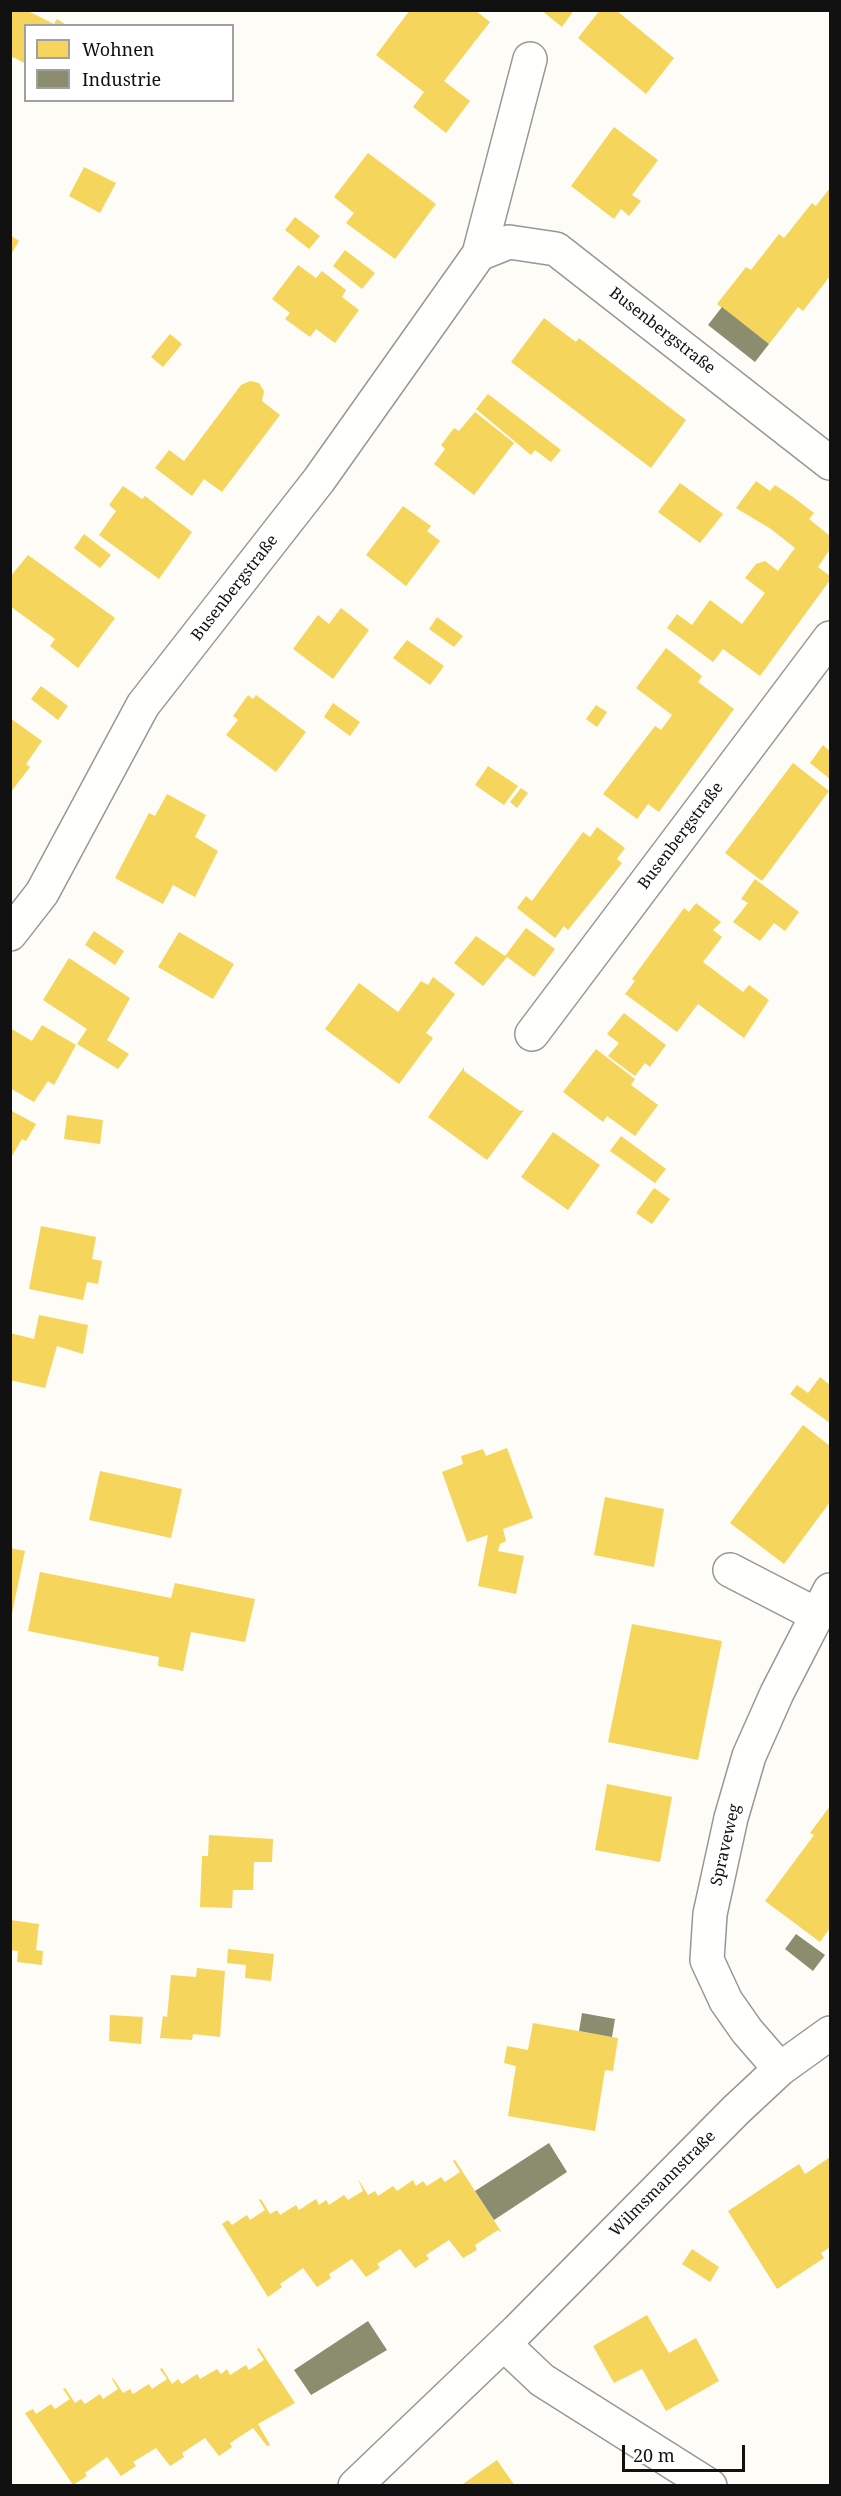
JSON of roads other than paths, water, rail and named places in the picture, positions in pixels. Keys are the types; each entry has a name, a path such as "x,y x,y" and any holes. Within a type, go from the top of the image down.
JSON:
{"street":[{"name":"Busenbergstraße","path":"10,934 42,893 143,705 319,480 479,254 530,59"},
{"name":"Busenbergstraße","path":"479,254 509,242 556,249 831,463"},
{"name":"Busenbergstraße","path":"532,1034 831,638"},
{"name":"Spraveweg","path":"730,1570 824,1603 749,1756 731,1818 710,1914 707,1960 726,2001 747,2031 780,2069"},
{"name":"Wilmsmannstraße","path":"355,2486 504,2344 780,2069 819,2038 831,2032"},
{"path":"504,2344 542,2380 711,2486"}]}
